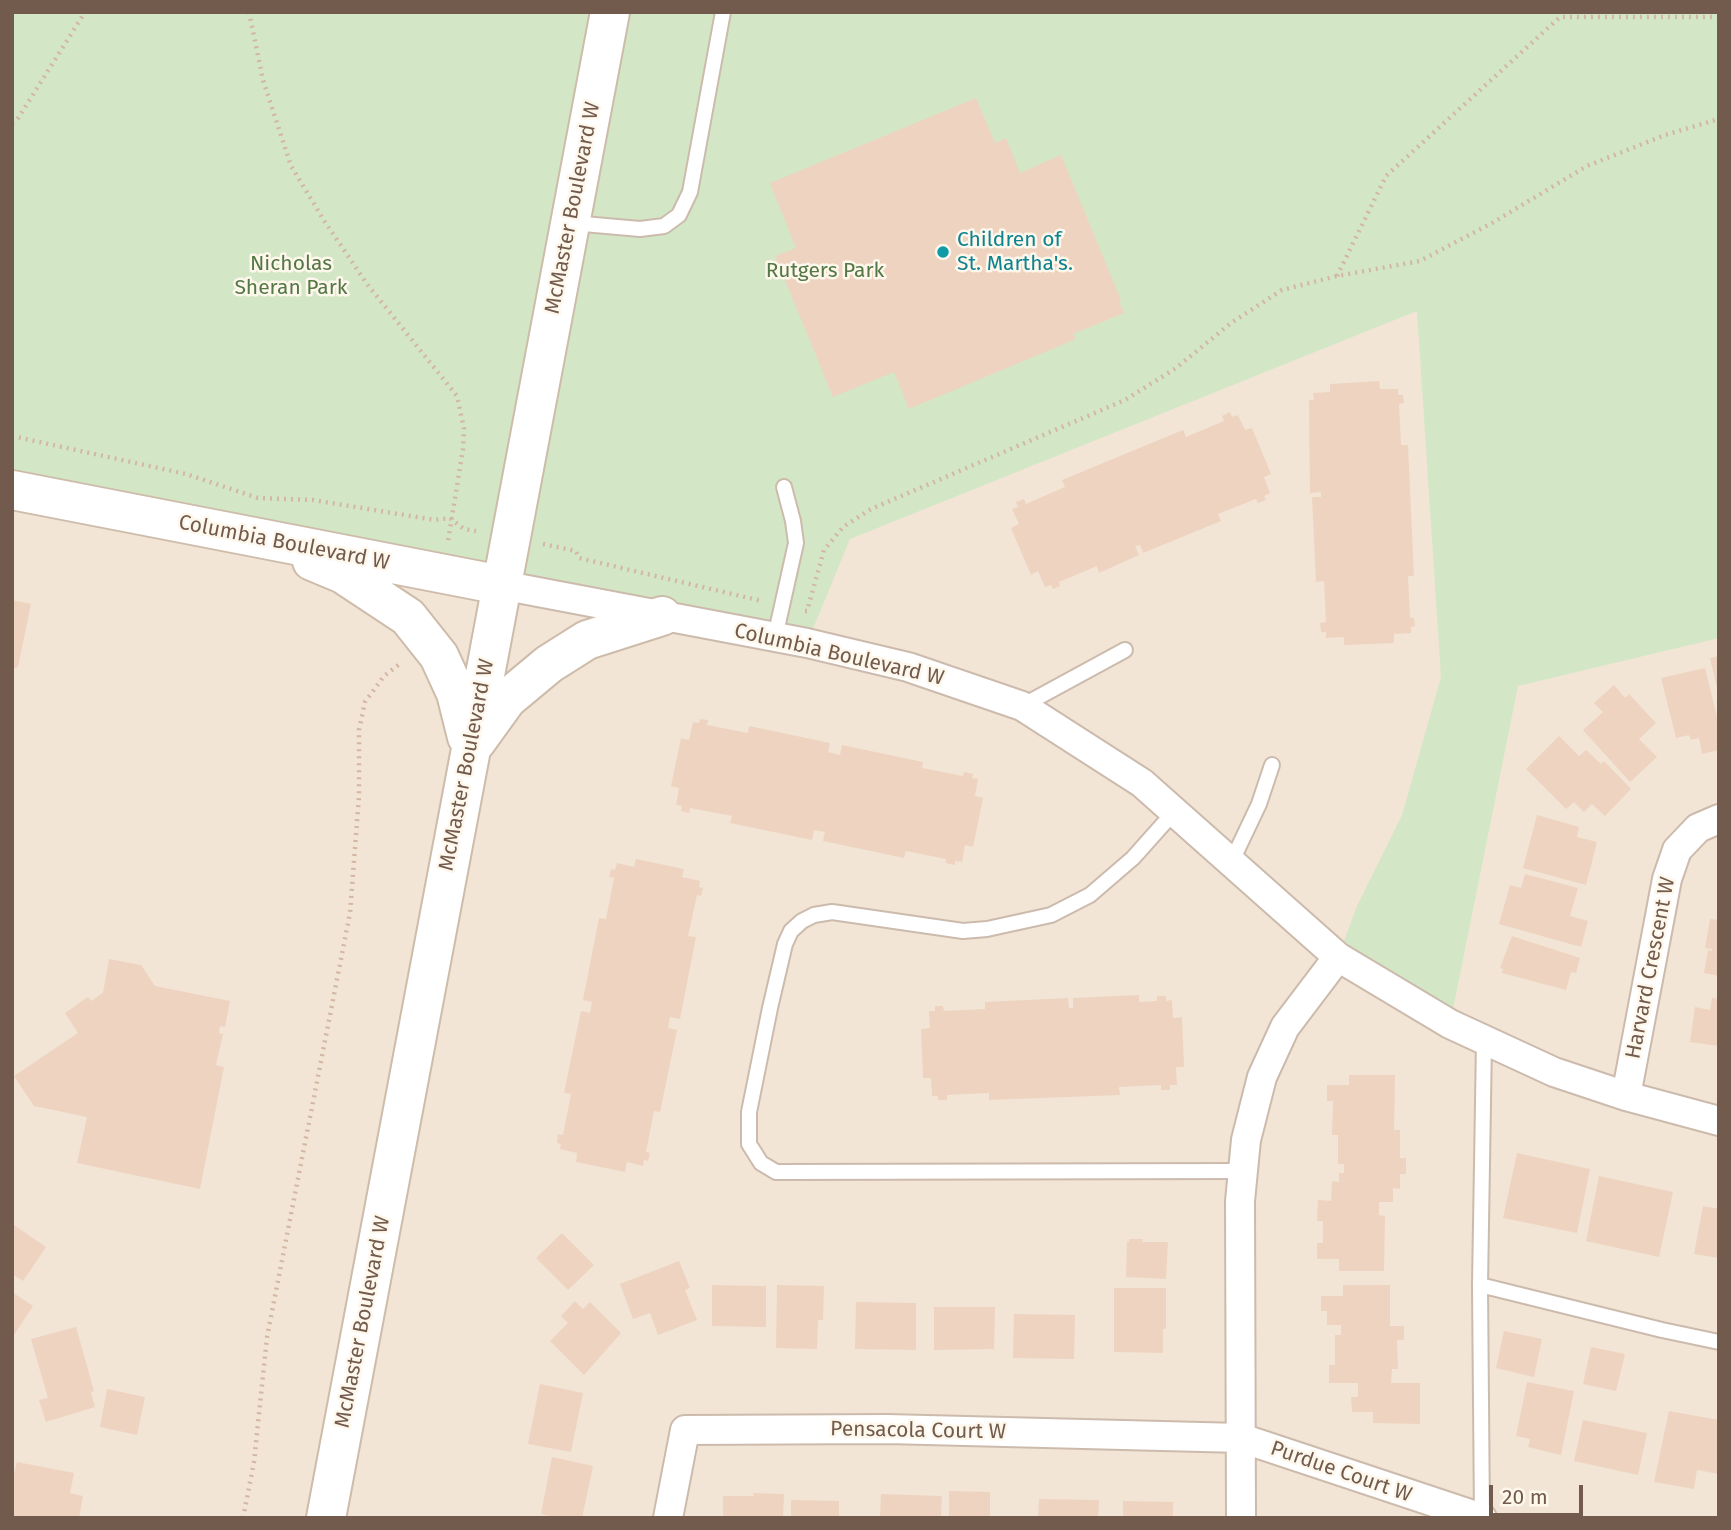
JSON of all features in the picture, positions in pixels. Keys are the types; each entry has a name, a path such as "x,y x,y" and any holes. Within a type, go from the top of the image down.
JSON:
{"street":[{"name":"McMaster Boulevard W","path":"326,1518 610,12"},
{"name":"Columbia Boulevard W","path":"12,490 775,637 908,667 1022,706 1142,783 1338,957 1450,1024 1554,1072 1626,1096 1719,1121"},
{"path":"265,540 343,574 408,617 439,656 456,693 470,749"},
{"path":"470,749 507,699 549,664 587,640 662,617"},
{"name":"Harvard Crescent W","path":"1626,1096 1667,879 1677,850 1698,828 1719,819"},
{"path":"1241,1518 1240,1201 1246,1140 1262,1077 1285,1027 1338,957"},
{"name":"Pensacola Court W","path":"668,1518 685,1430 887,1429 1241,1438"},
{"name":"Purdue Court W","path":"1241,1438 1421,1500 1482,1518"}],"lane":[{"path":"571,223 640,229 664,226 678,215 690,192 723,12"},
{"path":"775,637 796,543 784,487"},
{"path":"1022,706 1125,650"},
{"path":"1231,863 1259,804 1272,765"},
{"path":"1174,812 1133,858 1090,895 1051,915 997,927 963,931 832,912 814,915 802,921 791,931 785,944 749,1112 748,1144 761,1163 776,1172 1243,1171"},
{"path":"1482,1518 1480,1284 1484,1041"},
{"path":"1480,1284 1719,1342"}],"path":[{"path":"12,123 17,120 85,12"},
{"path":"249,12 263,80 291,166 367,284 457,396 464,429 444,573"},
{"path":"1337,276 1386,176 1560,17 1719,17"},
{"path":"12,436 187,474 258,498 313,500 435,520 450,518 464,529 576,551 579,558 807,611 824,550 844,527 871,509 1125,400 1176,368 1231,323 1282,290 1337,276 1420,261 1492,223 1587,166 1665,135 1719,119"},
{"path":"243,1518 254,1462 267,1337 350,912 359,796 359,730 365,702 384,676 429,643"}],"shaded area":[{"path":"12,12 1719,12 1719,1518 12,1518"}],"green space":[{"name":"Rutgers Park","path":"12,12 1719,12 1719,638 1518,686 1450,1024 1338,957 1357,906 1402,815 1441,677 1417,311 850,539 807,643 12,490"}],"building":[{"name":"Children of St. Martha's.","path":"976,98 995,143 1006,138 1020,173 1061,155 1124,313 1073,334 1076,339 909,409 894,372 833,397 775,256 796,248 770,183"},
{"path":"1379,381 1380,389 1398,389 1398,395 1403,395 1404,403 1399,404 1401,445 1408,445 1414,576 1408,576 1410,618 1414,618 1415,626 1411,627 1411,633 1394,634 1394,643 1344,645 1344,637 1326,638 1326,632 1321,632 1320,623 1326,622 1324,581 1316,582 1312,497 1321,497 1321,492 1310,493 1309,400 1314,400 1313,393 1330,392 1330,384"},
{"path":"1230,412 1232,417 1238,415 1245,430 1252,428 1271,474 1264,477 1270,493 1264,496 1266,500 1258,503 1256,499 1218,514 1221,521 1143,553 1140,545 1135,546 1139,555 1099,573 1097,566 1059,582 1060,586 1053,589 1051,585 1045,587 1038,571 1031,575 1011,528 1019,524 1012,509 1018,507 1016,502 1024,499 1026,504 1065,487 1062,480 1183,430 1186,437 1224,421 1222,416"},
{"path":"12,600 31,604 18,667 12,669"},
{"path":"1719,656 1719,692 1718,692 1710,658"},
{"path":"1705,668 1719,725 1719,750 1702,754 1699,738 1691,740 1689,735 1676,738 1661,678"},
{"path":"1614,685 1625,698 1629,694 1656,723 1639,739 1657,757 1630,782 1583,730 1603,712 1594,703"},
{"path":"700,719 708,720 707,725 748,733 749,726 830,743 828,752 840,755 842,745 923,762 922,768 963,776 964,772 973,774 972,778 978,779 975,796 983,798 973,847 965,845 962,862 955,861 955,865 946,863 946,859 906,851 904,858 823,841 825,832 814,830 812,840 730,823 732,816 690,808 689,813 681,811 682,806 676,805 679,788 671,786 681,738 689,740 693,722 699,723"},
{"path":"1559,736 1579,756 1586,750 1601,764 1604,761 1631,789 1605,816 1592,804 1584,812 1574,802 1566,809 1526,769"},
{"path":"1537,815 1579,827 1577,837 1597,842 1586,885 1523,868"},
{"path":"636,859 684,869 682,877 700,881 699,887 703,888 701,896 697,895 688,936 696,937 680,1019 670,1017 668,1028 677,1030 660,1112 654,1111 646,1152 650,1153 648,1161 644,1160 643,1166 627,1162 625,1172 576,1162 577,1153 560,1149 561,1144 557,1143 558,1134 563,1135 571,1094 564,1093 581,1011 590,1013 592,1002 583,1000 599,918 606,919 614,878 609,877 611,869 615,870 617,863 634,867"},
{"path":"1525,874 1578,888 1570,916 1588,921 1581,947 1499,924 1510,885 1521,888"},
{"path":"1710,919 1719,920 1719,976 1704,973 1708,950 1712,951 1705,948"},
{"path":"1512,936 1580,958 1576,973 1571,972 1566,990 1502,973 1503,969 1500,968"},
{"path":"109,959 141,965 155,986 230,1001 225,1027 220,1026 219,1033 223,1034 216,1065 224,1067 200,1189 77,1163 87,1117 34,1106 14,1076 78,1033 65,1013 88,997 91,1001 103,993"},
{"path":"1139,995 1139,1002 1157,1001 1157,996 1166,996 1166,1001 1172,1000 1173,1018 1182,1017 1184,1067 1176,1067 1177,1085 1170,1085 1170,1090 1161,1090 1161,1085 1119,1087 1120,1095 989,1100 989,1093 947,1095 947,1100 938,1100 938,1096 932,1096 931,1078 923,1078 921,1029 930,1028 929,1011 935,1011 935,1006 943,1006 944,1011 985,1009 985,1002 1068,998 1069,1008 1073,1008 1073,998"},
{"path":"1712,998 1719,999 1719,1046 1690,1042 1695,1007 1710,1010"},
{"path":"1349,1075 1395,1075 1394,1130 1400,1130 1400,1158 1406,1158 1406,1174 1400,1174 1400,1189 1393,1188 1393,1202 1379,1202 1379,1215 1385,1216 1384,1271 1339,1271 1339,1259 1317,1259 1317,1243 1323,1243 1323,1221 1317,1221 1318,1200 1331,1201 1332,1181 1339,1182 1339,1173 1344,1173 1344,1164 1338,1164 1338,1135 1332,1135 1333,1101 1327,1101 1327,1085 1349,1085"},
{"path":"1517,1153 1590,1169 1577,1233 1503,1218"},
{"path":"1599,1176 1673,1192 1659,1257 1586,1241"},
{"path":"1703,1206 1719,1209 1719,1258 1694,1254"},
{"path":"14,1225 46,1247 23,1281 12,1274"},
{"path":"562,1233 594,1265 568,1290 536,1258"},
{"path":"1129,1239 1168,1242 1166,1279 1126,1277"},
{"path":"679,1261 690,1288 685,1290 697,1320 658,1335 650,1313 633,1319 620,1284"},
{"path":"712,1285 766,1286 766,1327 712,1326"},
{"path":"777,1285 824,1286 823,1320 818,1320 817,1349 776,1348"},
{"path":"1343,1285 1390,1285 1390,1326 1404,1326 1404,1340 1397,1340 1398,1369 1392,1369 1391,1383 1420,1383 1420,1424 1373,1423 1373,1412 1352,1412 1351,1397 1358,1397 1358,1383 1329,1383 1329,1365 1335,1365 1335,1335 1341,1335 1341,1325 1327,1325 1327,1311 1321,1311 1321,1296 1343,1296"},
{"path":"1114,1288 1166,1288 1163,1353 1114,1352"},
{"path":"12,1292 33,1306 12,1338"},
{"path":"575,1301 583,1309 590,1302 621,1333 584,1375 550,1341 568,1323 561,1316"},
{"path":"856,1302 916,1303 916,1350 855,1349"},
{"path":"934,1307 995,1307 994,1349 934,1350"},
{"path":"1014,1314 1075,1315 1074,1359 1013,1358"},
{"path":"76,1327 94,1391 91,1392 95,1407 46,1422 39,1400 48,1398 31,1339"},
{"path":"1504,1331 1542,1339 1534,1377 1496,1368"},
{"path":"1591,1347 1625,1354 1616,1391 1583,1384"},
{"path":"1527,1382 1574,1391 1561,1455 1528,1447 1530,1439 1516,1436"},
{"path":"540,1384 583,1393 571,1452 528,1444"},
{"path":"107,1389 145,1397 137,1435 100,1427"},
{"path":"1669,1411 1719,1420 1719,1474 1697,1470 1694,1489 1654,1482"},
{"path":"1583,1420 1647,1433 1638,1475 1574,1461"},
{"path":"552,1457 593,1466 582,1518 559,1518 541,1514"},
{"path":"17,1462 74,1473 70,1493 83,1496 79,1518 12,1517 12,1482"},
{"path":"949,1491 990,1492 990,1518 949,1518"},
{"path":"753,1493 784,1494 783,1518 723,1518 723,1496 754,1496"},
{"path":"881,1494 942,1496 941,1518 880,1518"},
{"path":"1039,1499 1099,1500 1098,1518 1038,1518"},
{"path":"791,1500 839,1501 839,1518 791,1518"},
{"path":"1123,1501 1173,1502 1173,1518 1123,1518"}],"place":[{"name":"Children of St. Martha's.","path":"943,252"}],"park label":[{"name":"Nicholas Sheran Park","path":"291,276"}]}
